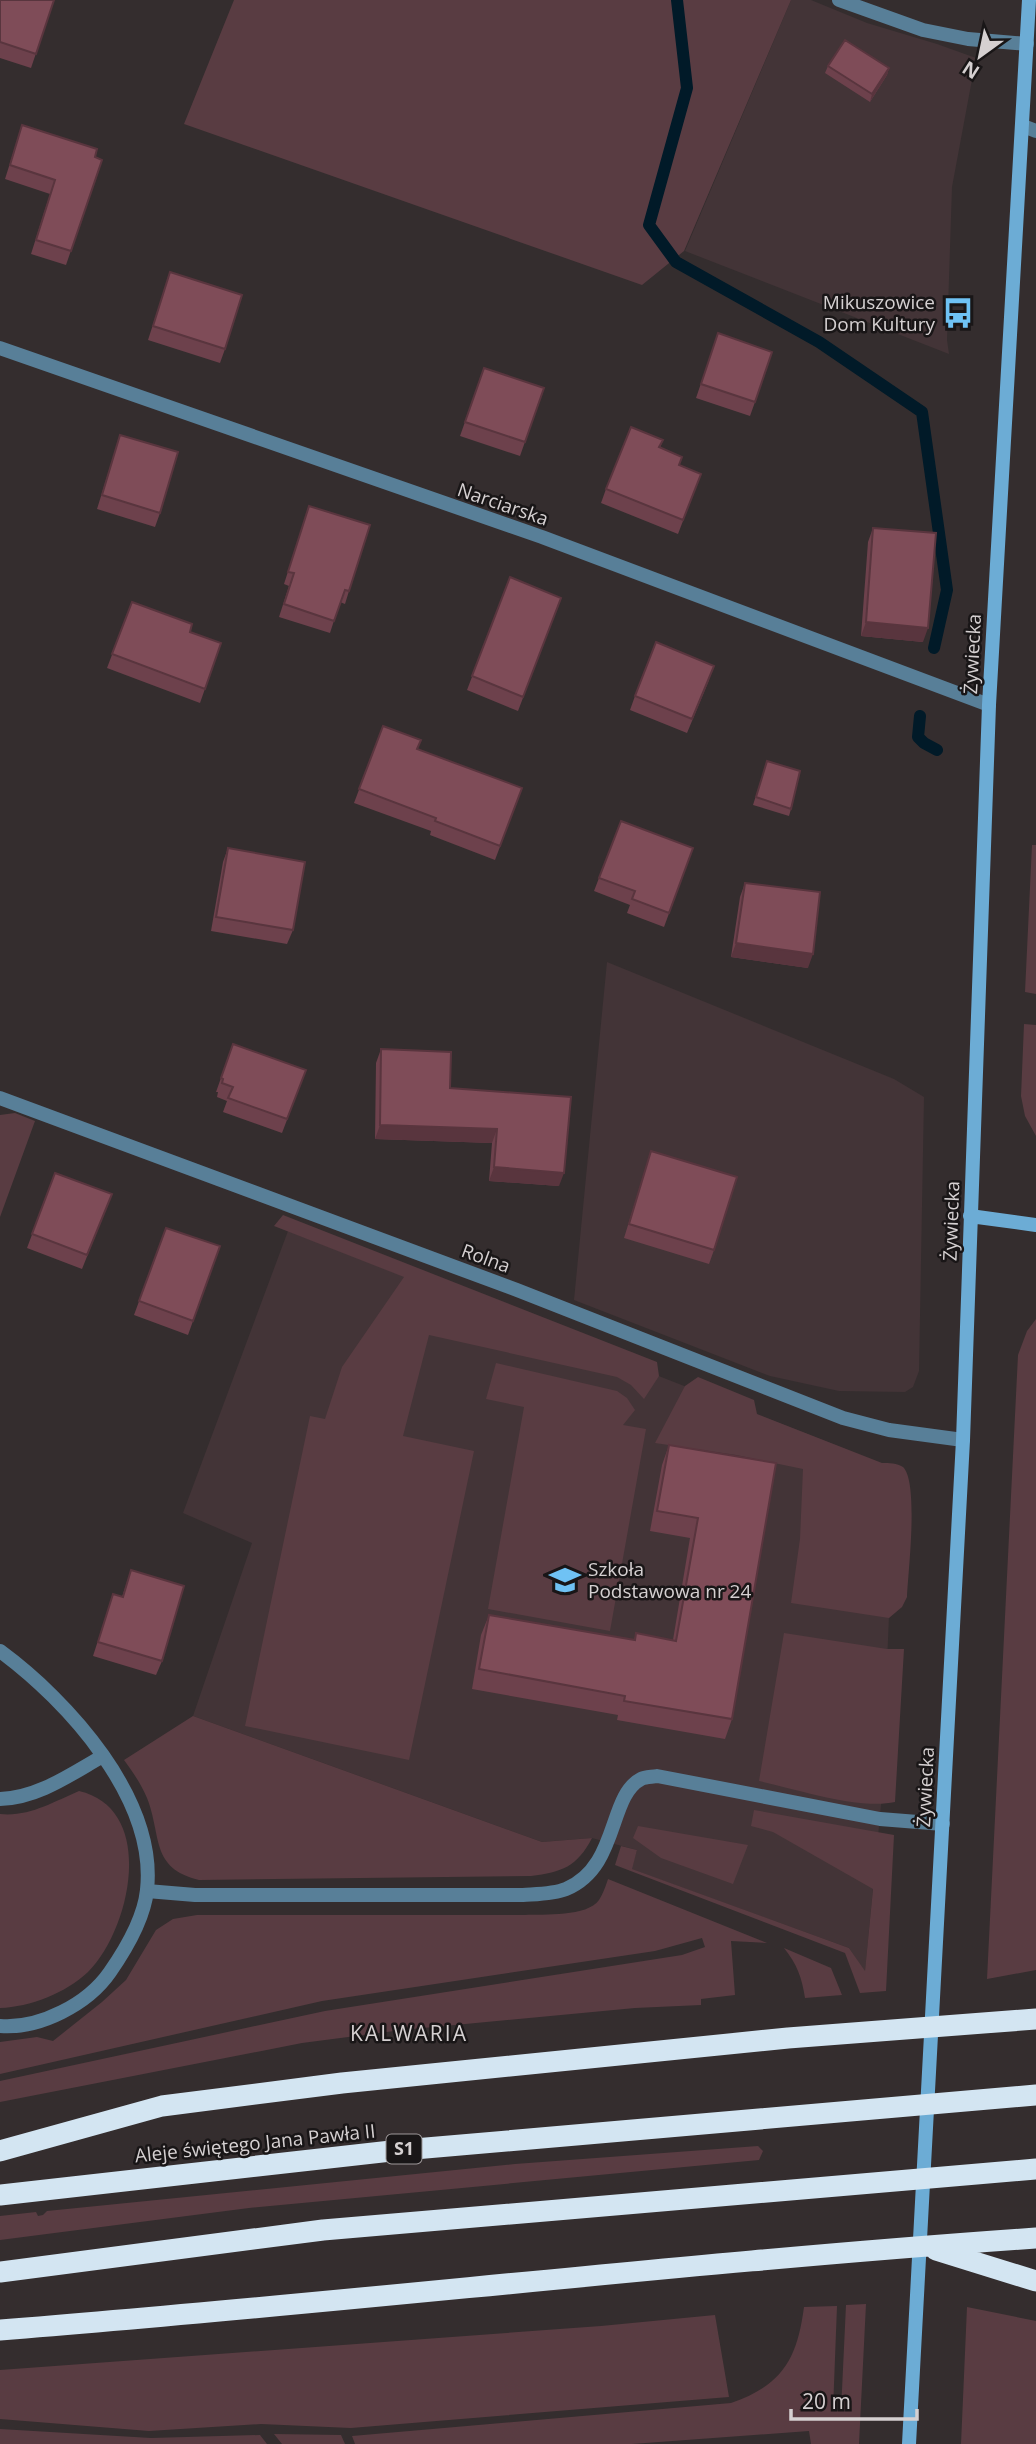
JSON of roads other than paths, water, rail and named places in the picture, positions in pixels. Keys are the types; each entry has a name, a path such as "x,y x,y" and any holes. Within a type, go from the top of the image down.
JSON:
{"highway":[{"path":"0,2151 162,2106 342,2083 788,2038 1036,2019"},
{"name":"Aleje świętego Jana Pawła II","path":"0,2195 391,2151 1036,2095"},
{"path":"0,2272 323,2230 1036,2169"},
{"path":"0,2330 1036,2238"},
{"path":"924,2246 1036,2281"}],"main road":[{"name":"Żywiecka","path":"909,2444 963,1440 989,705 1002,441 1030,128 1027,44 1029,0"},
{"path":"970,1216 1036,1225"}],"street":[{"path":"839,0 923,30 968,39 1027,44"},
{"name":"Narciarska","path":"0,348 542,537 989,705"},
{"name":"Rolna","path":"0,1098 517,1290 842,1418 888,1430 963,1440"},
{"path":"0,1651 22,1667 65,1708 103,1756 134,1806 145,1846 147,1891 136,1926 103,1983 82,2000 57,2014 29,2023 0,2026"},
{"path":"0,1799 16,1799 38,1792 103,1756"},
{"path":"147,1891 195,1895 523,1895 564,1890 583,1880 603,1854 624,1798 631,1787 641,1779 657,1776 880,1819 943,1824"}],"waterway":[{"path":"677,0 687,88 649,225 676,262 819,342 922,412 947,590 934,648"},
{"path":"920,716 918,737 937,750"}],"place":[{"name":"Mikuszowice Dom Kultury","path":"958,313"},
{"name":"Szkoła Podstawowa nr 24","path":"565,1580"}],"district":[{"name":"KALWARIA","path":"409,2034"}]}
